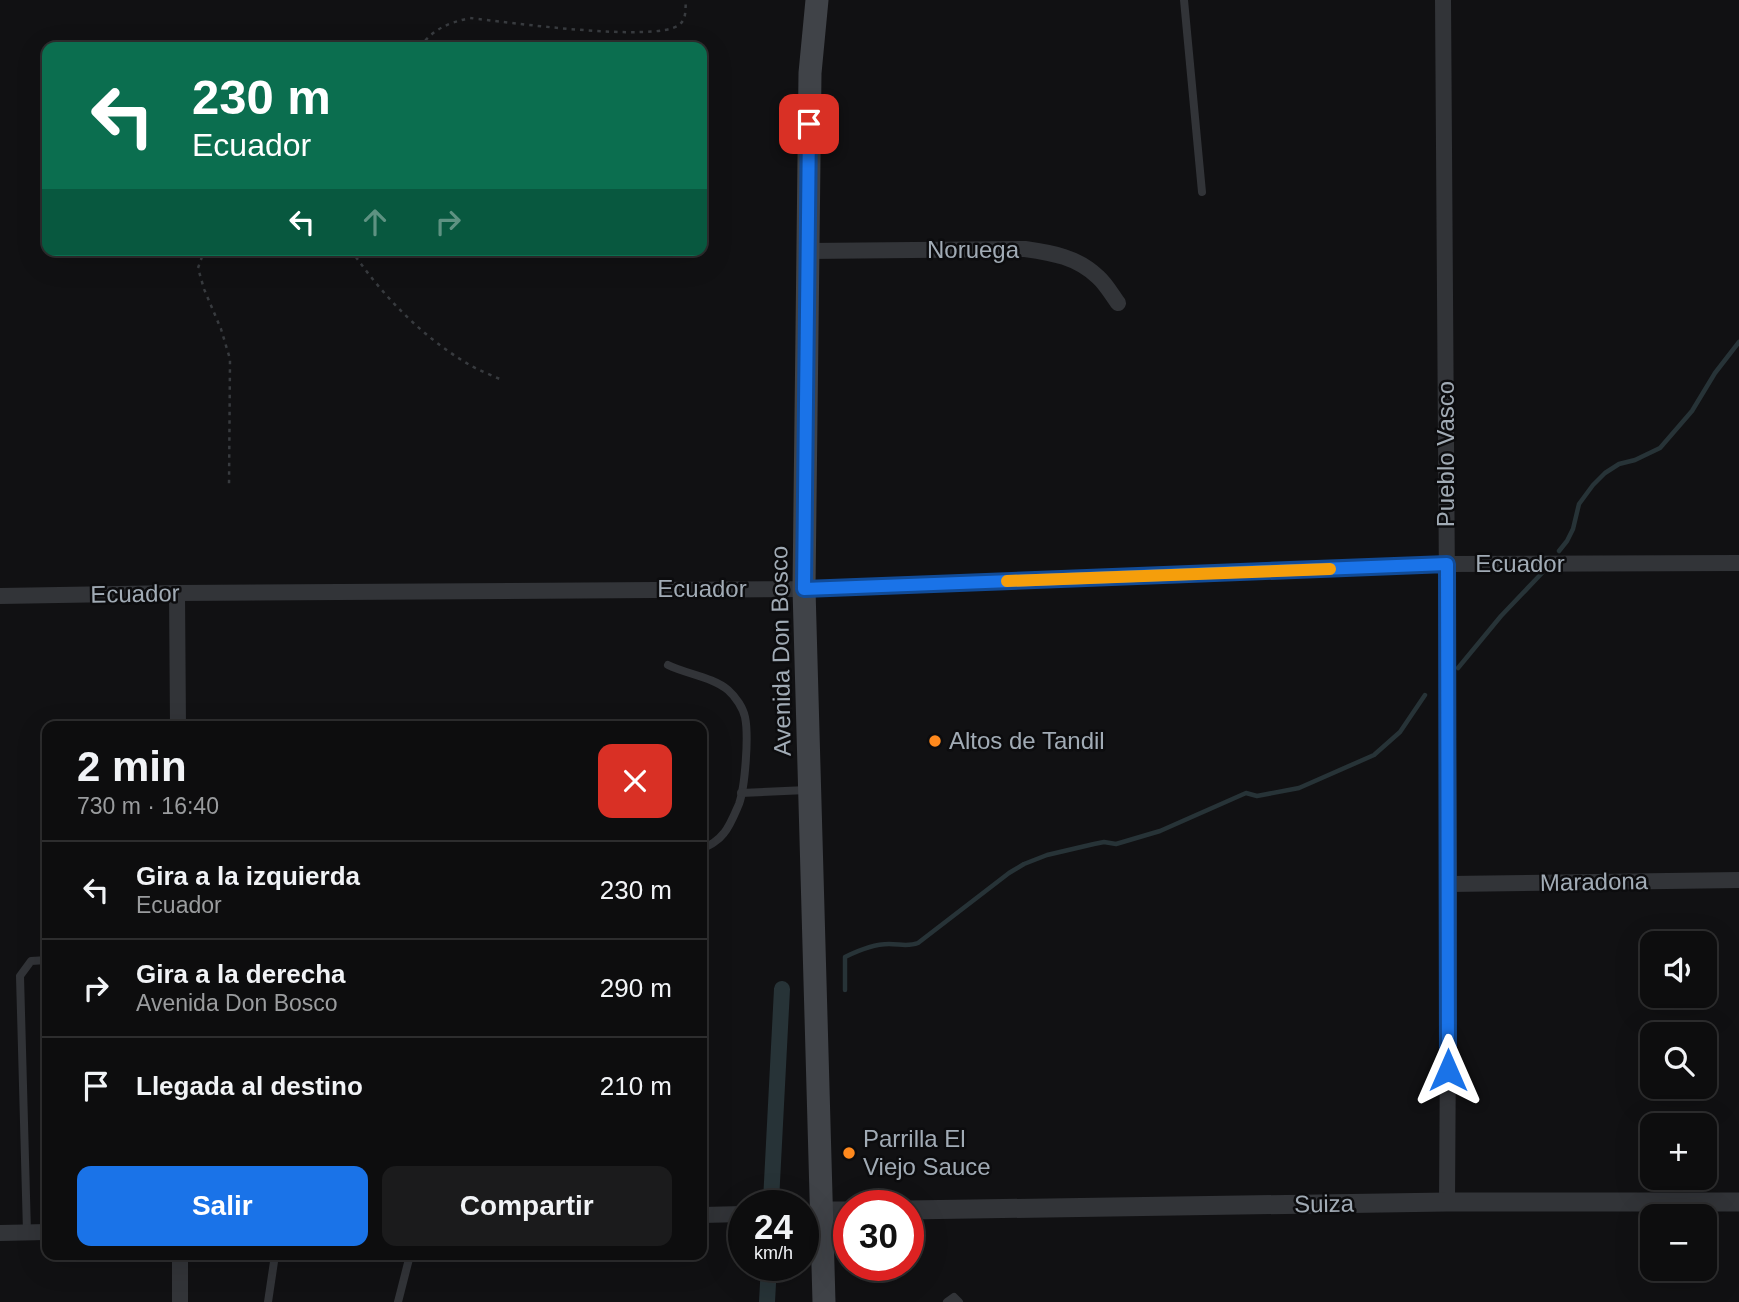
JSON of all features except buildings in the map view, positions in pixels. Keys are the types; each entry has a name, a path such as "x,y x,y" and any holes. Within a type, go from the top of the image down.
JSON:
{"main road":[{"name":"Avenida Don Bosco","path":"812,1190 810,790 804,589 810,73 817,0"},
{"name":"Avenida Don Bosco","path":"819,1264 824,1302"}],"street":[{"name":"Pueblo Vasco","path":"1443,0 1447,564 1447,1202"},
{"name":"Noruega","path":"808,251 1025,249 1054,253 1074,259 1098,277 1118,303"},
{"name":"Ecuador","path":"0,596 804,589 1447,564 1739,563"},
{"path":"177,593 178,721"},
{"name":"Maradona","path":"1448,884 1739,880"},
{"name":"Suiza","path":"924,1210 1447,1202 1739,1202"},
{"path":"707,1215 728,1214"},
{"path":"0,1233 42,1232"},
{"path":"180,1260 180,1302"}],"lane":[{"path":"1184,0 1202,192"},
{"path":"668,665 727,689 739,703 745,716 746,738 739,804 725,832 707,846"},
{"path":"741,793 810,790"},
{"path":"27,1232 20,976 31,961 42,960"},
{"path":"268,1302 274,1260"},
{"path":"398,1302 409,1260"},
{"path":"947,1302 954,1297 960,1302"}],"path":[{"path":"424,42 441,27 470,18 610,32 673,28 682,22 686,0"},
{"path":"202,256 198,268 230,359 229,487"},
{"path":"356,256 389,299 430,338 469,365 502,380"}],"waterway":[{"path":"1559,551 1573,529 1579,504 1593,485 1619,464 1660,448 1692,411 1715,373 1739,342"},
{"path":"1458,668 1501,616 1542,573"},
{"path":"845,990 845,957 878,945 918,943 1024,864 1047,855 1104,842 1116,844 1160,831 1246,793 1257,796 1299,788 1374,755 1400,732 1425,695"},
{"path":"772,1190 782,989"},
{"path":"767,1302 768,1281"}],"slow traffic":[{"path":"1007,581 1330,569"}],"place":[{"name":"Altos de Tandil","path":"935,741"},
{"name":"Parrilla El Viejo Sauce","path":"849,1153"}],"route":[{"path":"809,124 804,589 1447,564 1448,1070"}]}
